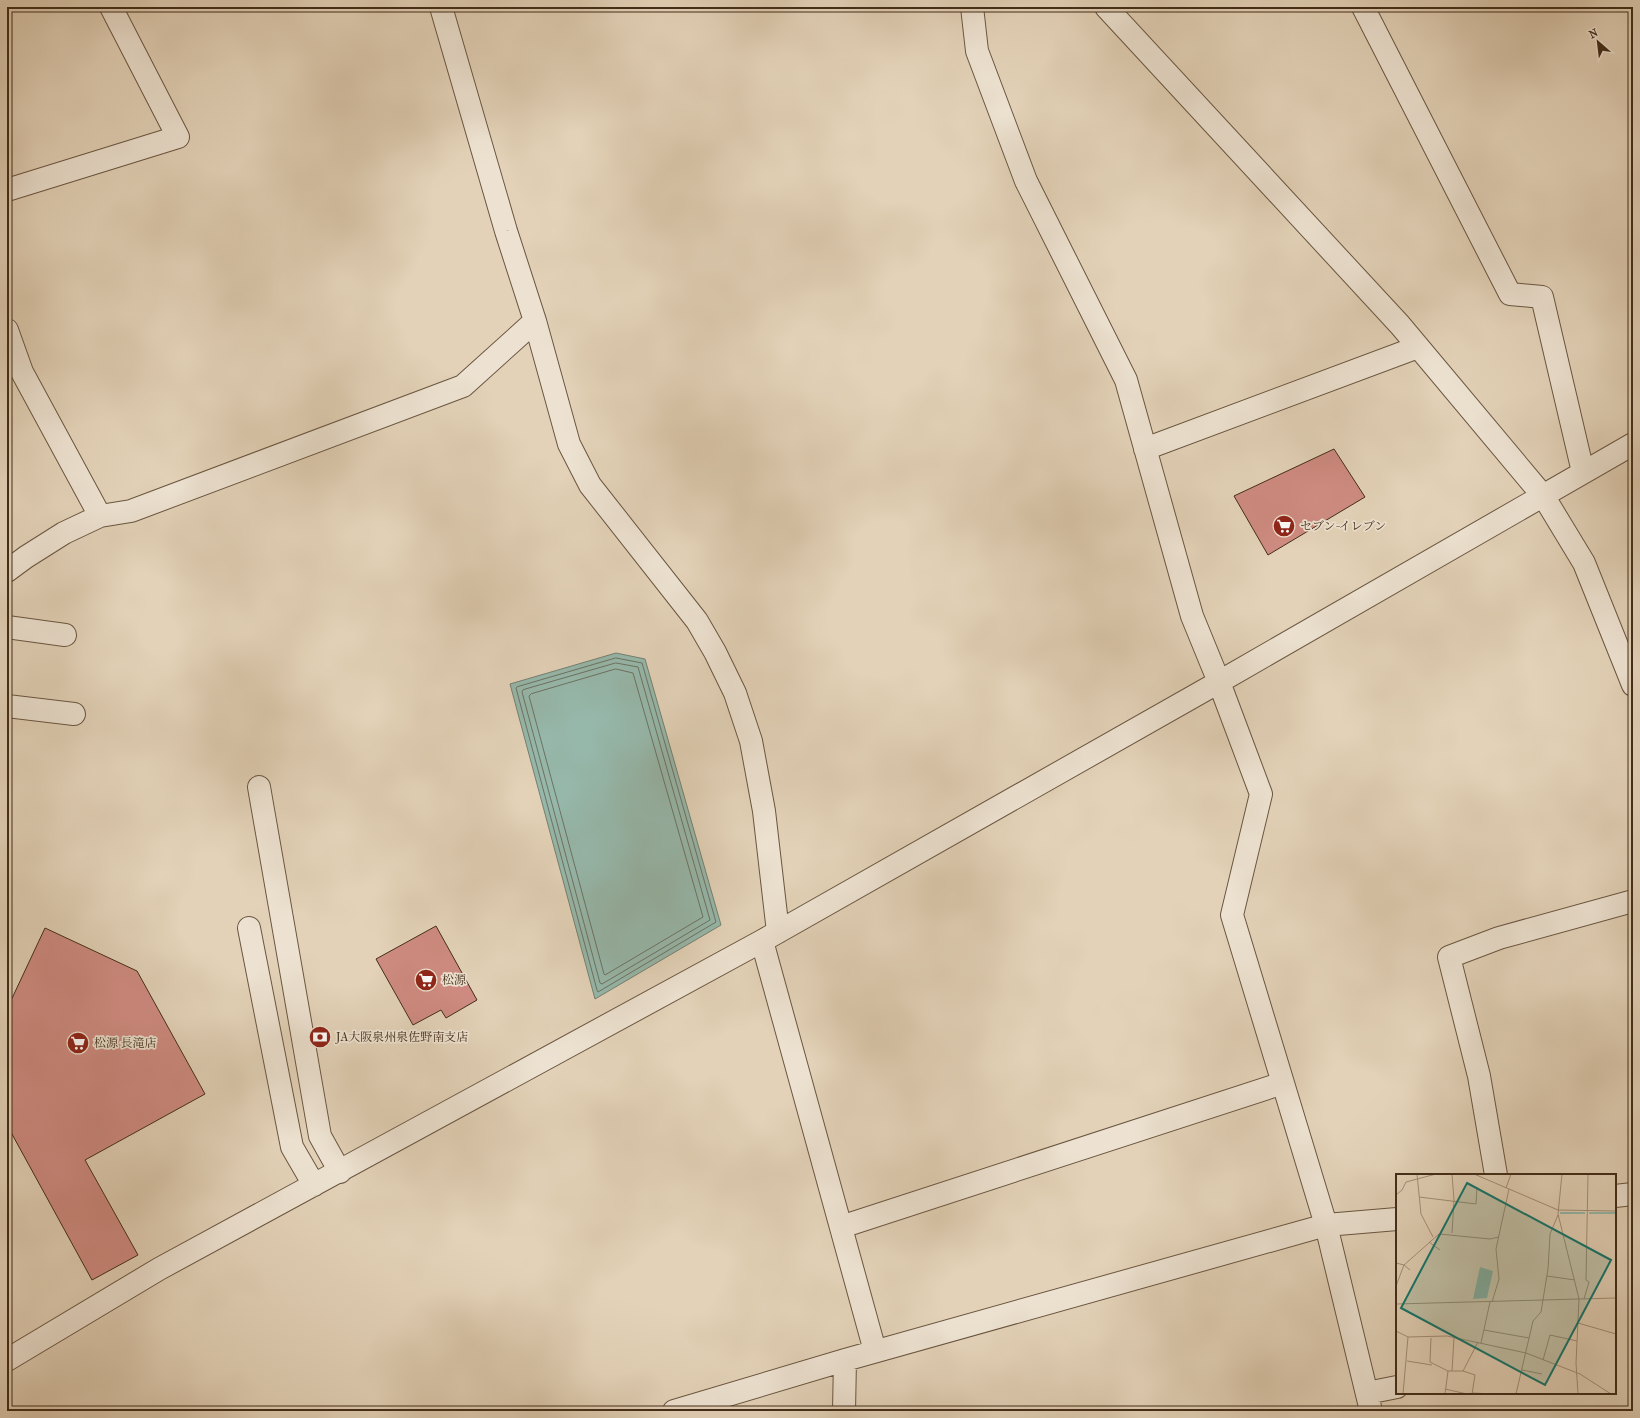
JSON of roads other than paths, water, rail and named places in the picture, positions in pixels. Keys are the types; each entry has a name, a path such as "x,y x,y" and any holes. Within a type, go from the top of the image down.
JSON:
{"street":[{"path":"7,190 178,137 111,7"},
{"path":"441,7 506,231 535,321 569,444 590,485 698,621 735,693 751,740 764,811 770,936 841,1227 875,1351"},
{"path":"972,7 977,51 1026,181 1126,380 1192,616 1219,682 1261,794 1232,915 1326,1225 1369,1402 1396,1388"},
{"path":"1106,7 1400,325 1544,497 1584,562 1633,685"},
{"path":"1362,7 1510,294 1542,297 1583,472"},
{"path":"7,571 64,533 100,516 131,512 463,386 535,321"},
{"path":"7,330 22,372 100,516"},
{"path":"1145,449 1418,347"},
{"path":"7,1360 159,1269 340,1172 770,936 1544,497 1583,472 1633,444"},
{"path":"7,627 65,635"},
{"path":"7,706 74,714"},
{"path":"259,787 320,1136 340,1172"},
{"path":"1496,1174 1479,1076 1449,957 1499,938 1633,901"},
{"path":"249,928 292,1147 314,1185"},
{"path":"841,1227 1283,1083"},
{"path":"1616,1196 1633,1194"},
{"path":"674,1411 875,1351 1326,1225 1396,1218"},
{"path":"844,1411 845,1360"}],"water":[{"path":"616,653 645,659 721,925 595,999 510,684"}],"place":[{"name":"セブン-イレブン","path":"1284,526"},
{"name":"松源","path":"426,980"},
{"name":"JA大阪泉州泉佐野南支店","path":"320,1037"},
{"name":"松源 長滝店","path":"78,1043"}]}
